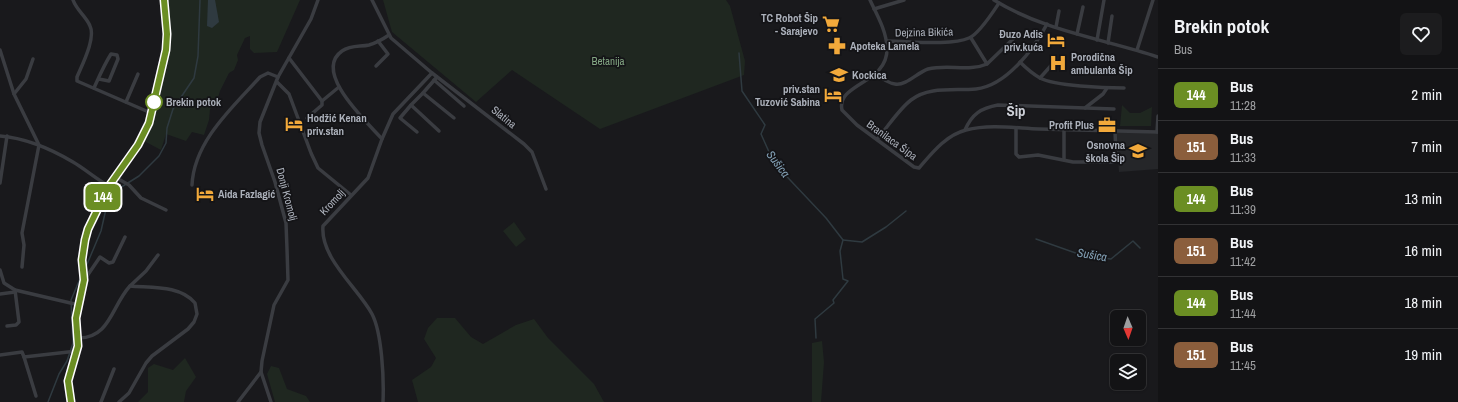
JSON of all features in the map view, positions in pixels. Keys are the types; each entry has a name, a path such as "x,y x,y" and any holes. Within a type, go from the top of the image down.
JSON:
{"street":[{"path":"73,0 78,11 86,20 92,31 77,80 151,113"},
{"path":"84,279 82,260 88,229 109,186 138,145 149,123 166,50 167,34 164,0"},
{"name":"Donji Kromolj","path":"271,402 262,372 265,340 274,305 288,280 286,223 259,133 260,122 262,112 278,77 311,19 318,0"},
{"path":"372,0 389,35 370,44 349,48 339,54 332,69 335,80 356,111 382,139"},
{"name":"Dejzina Bikića","path":"870,0 887,41 943,41 971,38"},
{"path":"874,9 904,0"},
{"path":"994,0 1047,24 1158,57"},
{"path":"1097,40 1104,0"},
{"path":"1136,50 1153,0"},
{"path":"987,64 971,38 999,3"},
{"path":"1077,34 1083,7"},
{"path":"1056,27 1059,11"},
{"path":"1108,43 1112,16"},
{"path":"877,140 911,100 928,92 939,90 977,89 994,84 1020,62 1047,24"},
{"name":"Slatina","path":"389,35 432,73 435,78 524,144 532,152 546,189"},
{"path":"876,74 894,84 900,84 920,72 931,69 979,68 987,64 1014,38"},
{"path":"376,66 388,54 378,41"},
{"name":"Branilaca Šipa","path":"887,41 886,55 876,74 844,95 841,106 845,115 911,165 919,168 936,148 965,130 997,126 1064,130 1158,132"},
{"path":"0,50 14,94 39,145 22,233 24,245 22,267"},
{"path":"94,88 98,79 110,54 115,54 118,59 109,81 98,79"},
{"path":"289,58 322,101"},
{"path":"14,94 26,78 33,59"},
{"path":"1040,78 1056,60"},
{"path":"106,62 115,66"},
{"path":"1020,62 1040,78 1054,82 1107,88 1124,88"},
{"path":"192,185 195,168 210,134 260,77 268,73 278,77"},
{"name":"Kromolj","path":"383,402 377,327 371,313 342,274 323,233 323,226 368,178 382,139 394,114 432,73"},
{"path":"126,102 138,74"},
{"path":"417,132 400,118 435,78 464,106"},
{"path":"277,82 289,94 318,168 351,195"},
{"path":"307,118 322,105 322,101 339,87"},
{"path":"1085,108 1103,94 1107,88"},
{"path":"423,93 454,118"},
{"path":"411,105 439,131"},
{"path":"965,130 969,121 977,112 987,106 1021,105 1114,109"},
{"path":"1158,116 1158,132"},
{"path":"1016,128 1016,154 1019,157 1045,156 1073,162 1113,162 1116,157 1115,131"},
{"path":"1064,130 1064,160"},
{"path":"0,136 7,136 39,145 72,162 109,186"},
{"path":"0,183 7,136"},
{"path":"115,176 129,185 141,198 166,210"},
{"path":"71,402 68,381 75,351 81,338 76,318 76,305 84,279 100,257 109,263 113,262 125,237"},
{"path":"81,338 88,338 108,324 124,292 146,271 158,255"},
{"path":"0,270 4,283 15,291 76,305"},
{"path":"119,402 129,393 146,363 152,356 188,329 194,322 197,314 195,303 184,294 163,288 130,286"},
{"path":"0,294 15,291"},
{"path":"8,326 16,325 19,322 15,291"},
{"path":"24,357 75,351"},
{"path":"0,355 22,352 36,396"},
{"path":"101,402 114,369"},
{"path":"238,402 262,372"}],"shaded area":[{"path":"208,0 215,0 219,22 212,28 207,26"},
{"name":"Osnovna škola Šip","path":"1116,132 1158,133 1158,169 1119,172"}],"green space":[{"path":"167,0 300,0 277,52 254,53 250,49 250,36 245,38 237,55 238,60 234,70 229,73 217,101 210,109 209,120 204,135 192,132 186,141 166,134 161,150 144,141 155,117 170,50 171,36"},
{"name":"Betanija","path":"383,0 726,0 730,6 745,61 744,75 600,129 512,70 476,102 392,32"},
{"path":"1122,105 1130,113 1140,113 1152,107 1151,126 1120,126"},
{"path":"514,222 526,239 516,247 503,231"},
{"path":"437,318 455,318 471,337 483,344 516,325 534,319 548,338 594,384 604,402 418,402 412,380 431,367 436,358 424,339 428,328"},
{"path":"822,341 824,362 821,402 812,402 812,343"},
{"path":"185,358 196,377 186,391 184,402 138,402 148,392 148,368 154,364 173,370"},
{"path":"271,366 279,368 287,389 306,396 310,402 275,402 267,374"}],"waterway":[{"path":"85,269 101,231 108,200 115,191 139,176 159,156 166,143 167,128 173,109 194,78 198,56 200,0"},
{"name":"Sušica","path":"739,53 742,91 765,125 761,134 774,163 826,218 843,240 840,251 843,279 848,281 833,300 834,303 815,319 816,338"},
{"name":"Sušica","path":"843,240 862,242 886,227 906,211"},
{"name":"Sušica","path":"1036,239 1084,256 1111,259 1133,241 1140,248"},
{"path":"48,402 59,374 67,361 73,343 71,300 82,274"}],"bus line":[{"name":"144","path":"71,402 68,381 79,342 76,318 84,280 82,260 85,240 95,213 109,186 138,145 149,123 166,50 167,34 164,0"}],"place":[{"name":"TC Robot Šip - Sarajevo","path":"831,24"},
{"name":"Đuzo Adis priv.kuća","path":"1056,40"},
{"name":"Apoteka Lamela","path":"837,46"},
{"name":"Porodična ambulanta Šip","path":"1058,63"},
{"name":"Kockica","path":"839,75"},
{"name":"priv.stan Tuzović Sabina","path":"833,95"},
{"name":"Brekin potok","path":"154,102"},
{"name":"Hodžić Kenan priv.stan","path":"294,124"},
{"name":"Profit Plus","path":"1107,125"},
{"name":"Osnovna škola Šip","path":"1138,151"},
{"name":"Aida Fazlagić","path":"205,194"}],"district":[{"name":"Šip","path":"1016,110"}]}
